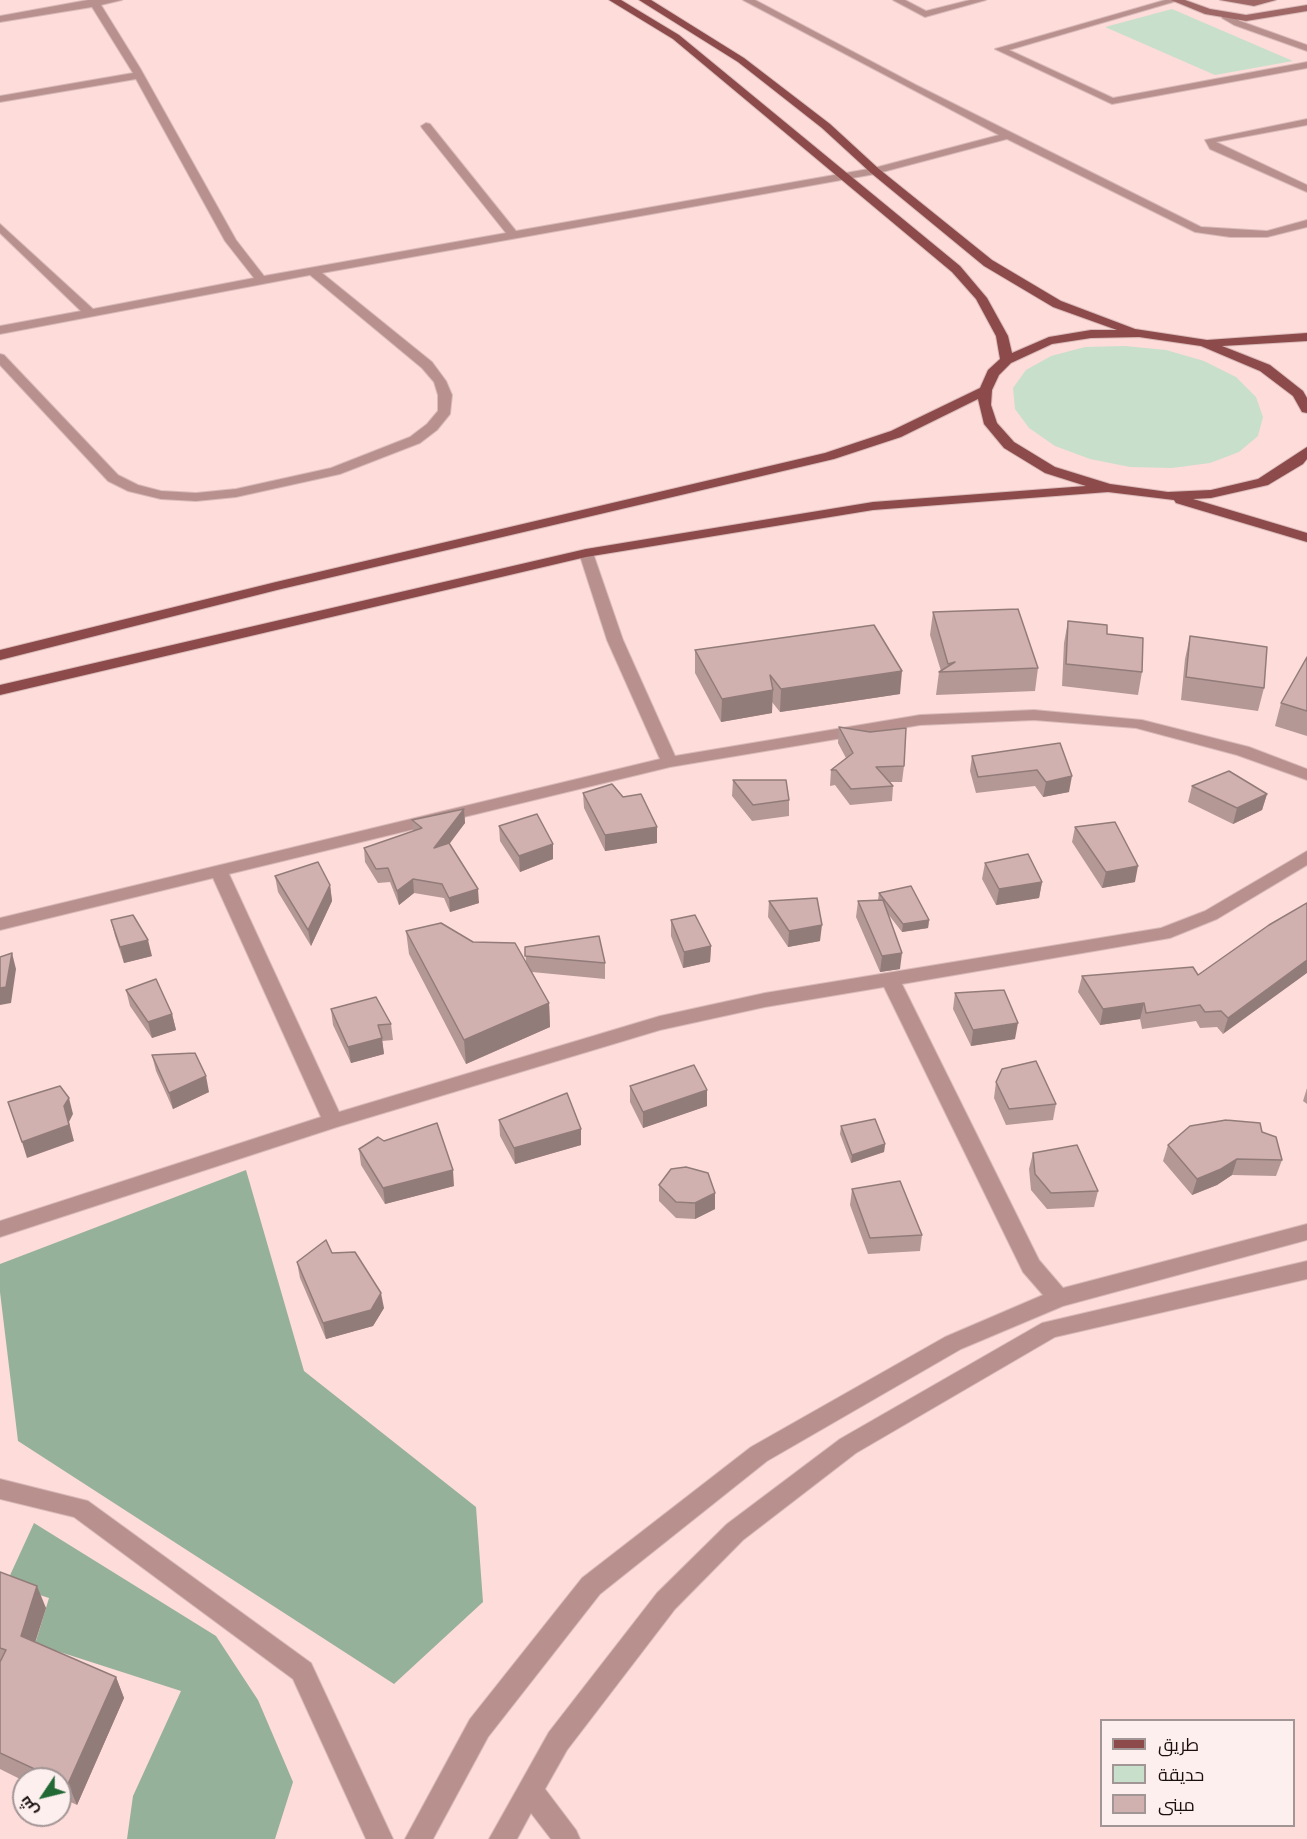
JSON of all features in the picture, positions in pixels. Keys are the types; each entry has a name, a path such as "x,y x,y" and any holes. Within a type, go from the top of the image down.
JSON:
{"main road":[{"path":"614,0 676,37 956,269 981,298 1002,336 1007,360"},
{"path":"644,0 685,23 741,60 826,126 875,171 988,263 1057,304 1139,333"},
{"path":"1175,0 1225,16 1246,18 1307,8"},
{"path":"1225,0 1254,3 1271,0"},
{"path":"1307,337 1204,343 1139,333 1091,334 1049,342 1007,360 993,373 985,390 984,405 991,424 1009,445 1050,470 1108,488 1168,496 1307,538"},
{"path":"1204,343 1265,368 1299,394 1307,409"},
{"path":"0,655 276,586 829,456 896,434 985,390"},
{"path":"1168,496 1211,494 1263,482 1298,461 1307,451"},
{"path":"0,690 586,553 873,506 1108,488"}],"street":[{"path":"0,19 117,0"},
{"path":"748,0 1008,136 1170,218 1199,230 1230,234 1267,234 1307,223"},
{"path":"898,0 925,14 981,0"},
{"path":"1175,0 1000,49 1112,101 1307,65"},
{"path":"95,2 137,72 231,241 261,280"},
{"path":"1225,16 1237,23 1307,48"},
{"path":"0,91 137,72"},
{"path":"0,99 137,72"},
{"path":"1307,122 1210,140 1214,147 1307,189"},
{"path":"426,126 513,235"},
{"path":"0,330 261,280 844,177 1008,136"},
{"path":"0,227 90,313"},
{"path":"0,358 113,478 133,488 161,495 196,497 236,493 335,471 415,440 432,427 445,411 445,395 440,381 427,365 312,271"},
{"path":"586,553 615,640 670,762"},
{"path":"0,924 670,762 920,720 1034,715 1136,723 1243,751 1307,775"},
{"path":"0,1229 333,1121 660,1023 765,1000 1164,934 1211,915 1307,857"},
{"path":"219,871 333,1121"},
{"path":"890,979 1031,1266 1059,1298"},
{"path":"418,1839 479,1728 591,1586 759,1454 953,1343 1059,1298 1307,1232"},
{"path":"502,1839 558,1742 666,1601 735,1532 848,1446 1050,1329 1307,1270"},
{"path":"0,1490 80,1508 302,1671 380,1839"},
{"path":"530,1790 567,1839"}],"green space":[{"path":"1172,9 1293,61 1215,75 1105,27"},
{"path":"1125,346 1166,350 1204,361 1236,377 1256,397 1263,417 1258,436 1239,452 1210,463 1172,468 1130,467 1090,459 1055,446 1029,428 1015,409 1013,388 1026,370 1051,356 1085,347"},
{"path":"246,1170 304,1371 476,1507 483,1602 394,1684 18,1441 0,1292 0,1264"},
{"path":"34,1523 216,1636 258,1700 293,1782 275,1839 127,1839 133,1796 181,1691 35,1644 49,1598 6,1584"}],"building":[{"path":"1018,609 1038,668 939,672 955,662 948,664 933,612"},
{"path":"1068,621 1107,625 1107,634 1143,638 1142,672 1066,664"},
{"path":"874,625 902,671 781,689 770,675 773,690 722,699 695,650"},
{"path":"1190,636 1267,647 1264,688 1186,677"},
{"path":"1307,657 1307,711 1281,703"},
{"path":"839,727 870,732 906,728 904,766 876,767 893,786 851,789 836,770 831,770 853,753"},
{"path":"1060,743 1072,776 1046,782 1037,770 978,777 972,756"},
{"path":"1229,771 1267,794 1237,808 1192,786"},
{"path":"733,780 786,780 789,800 753,805"},
{"path":"612,784 623,797 641,794 657,827 605,835 583,793"},
{"path":"464,809 434,848 449,843 478,889 449,898 442,884 413,879 397,891 388,868 376,869 364,848 422,828 412,820"},
{"path":"537,814 553,844 519,856 499,826"},
{"path":"1115,822 1138,866 1106,872 1075,827"},
{"path":"1028,854 1042,882 999,889 985,863"},
{"path":"318,862 330,885 308,930 275,876"},
{"path":"911,886 929,920 903,924 879,893"},
{"path":"817,898 822,925 789,931 769,901"},
{"path":"883,900 902,953 882,956 858,901"},
{"path":"1307,903 1307,960 1228,1018 1221,1011 1205,1012 1200,1005 1146,1013 1144,1003 1103,1009 1082,976 1193,967 1198,975 1269,925"},
{"path":"133,915 148,940 120,947 111,920"},
{"path":"695,915 711,946 684,952 671,920"},
{"path":"441,923 473,942 515,943 549,1003 464,1040 406,931"},
{"path":"599,936 605,963 525,956 525,947"},
{"path":"12,953 6,987 0,988 0,957"},
{"path":"156,979 172,1014 148,1022 126,990"},
{"path":"1004,990 1018,1023 973,1030 955,993"},
{"path":"376,997 391,1024 378,1025 382,1038 348,1047 331,1009"},
{"path":"195,1053 206,1076 169,1093 152,1055"},
{"path":"1036,1061 1056,1104 1009,1109 996,1082 1002,1069"},
{"path":"694,1065 707,1090 643,1112 630,1086"},
{"path":"60,1086 69,1098 64,1106 69,1125 22,1142 8,1102"},
{"path":"567,1093 581,1129 514,1148 499,1120"},
{"path":"875,1119 885,1144 852,1155 841,1126"},
{"path":"1226,1120 1260,1123 1262,1132 1276,1137 1282,1160 1237,1159 1197,1179 1168,1145 1190,1126"},
{"path":"437,1123 453,1170 383,1188 359,1149 378,1137 384,1141"},
{"path":"1077,1145 1098,1191 1051,1193 1035,1174 1033,1153"},
{"path":"686,1167 708,1173 715,1193 695,1203 676,1202 659,1185 671,1169"},
{"path":"900,1181 922,1235 870,1238 852,1189"},
{"path":"326,1240 332,1253 355,1252 381,1293 371,1310 323,1323 297,1262"},
{"path":"0,1572 37,1586 21,1636 116,1677 72,1775 72,1767 30,1767 0,1753 0,1662 6,1650 0,1648"}]}
